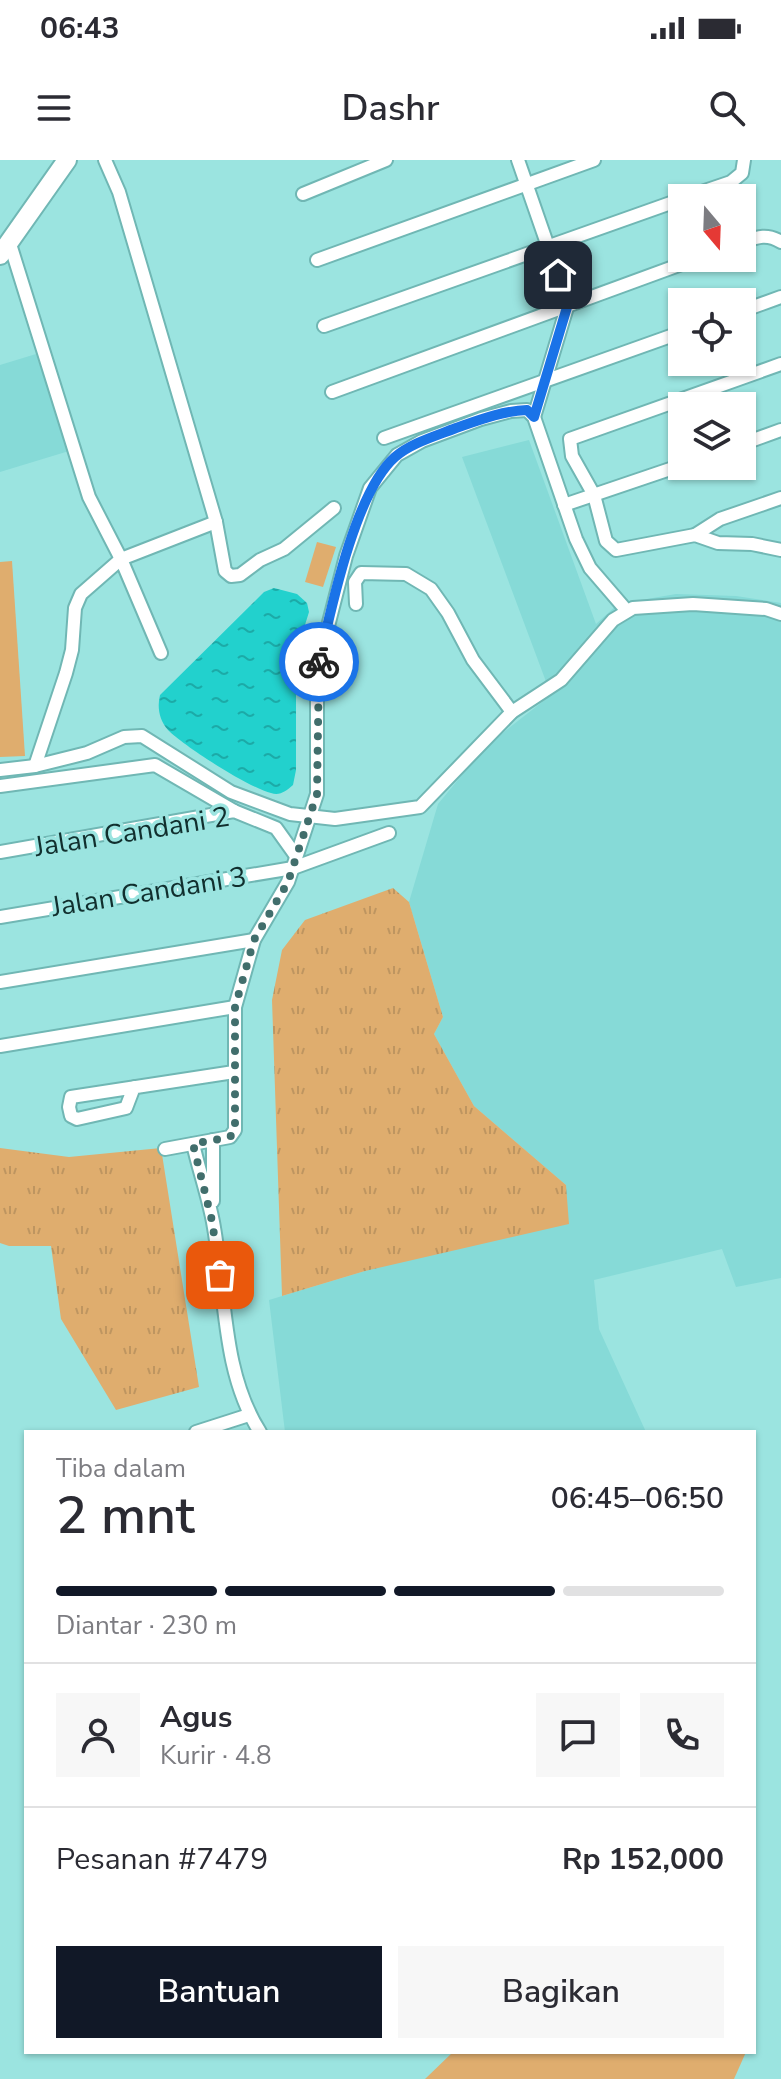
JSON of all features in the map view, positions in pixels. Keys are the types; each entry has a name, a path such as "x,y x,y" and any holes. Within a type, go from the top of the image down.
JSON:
{"street":[{"path":"105,160 119,192 216,522 225,571 231,576 240,575 260,560 284,549 334,508"},
{"path":"303,194 386,160"},
{"path":"518,160 568,304 534,417"},
{"path":"317,260 594,160"},
{"path":"63,163 5,250 89,497 121,559 161,653"},
{"path":"725,184 731,182 743,166"},
{"path":"324,326 668,203"},
{"path":"756,237 772,237 781,242"},
{"path":"332,392 668,269"},
{"path":"756,306 781,297"},
{"path":"384,438 668,337"},
{"path":"781,364 570,439 572,456 588,497 610,546 616,550 695,535 720,519 781,498"},
{"path":"165,1149 230,1137 235,1130 235,1007 254,940 288,882 317,794 317,669 346,556 370,488 397,455 422,441 511,411 527,410 534,417 576,539 590,568 627,611"},
{"path":"756,439 781,430"},
{"path":"564,505 668,470"},
{"path":"35,766 66,673 72,650 75,608 81,594 121,559 216,522"},
{"path":"695,535 718,543 752,544 781,550"},
{"path":"356,604 355,582 361,573 406,574 431,589 448,613 473,660 512,712"},
{"path":"0,770 35,766 87,753 124,737 142,736 231,792 290,814 335,819 420,807 512,712 561,680 613,620 627,611 693,604 766,609 781,614"},
{"path":"0,786 155,765 234,811"},
{"name":"Jalan Candani 2","path":"0,852 234,811 276,828 294,862"},
{"name":"Jalan Candani 3","path":"0,917 294,862 389,833"},
{"path":"0,982 254,940"},
{"path":"0,1046 235,1007"},
{"path":"134,1087 126,1108 77,1119 71,1116 71,1097 134,1087 234,1072"},
{"path":"212,1221 213,1140"},
{"path":"193,1144 212,1221 236,1383 259,1430"},
{"path":"202,1430 249,1415"}],"shaded area":[{"path":"36,354 69,451 0,472 0,365"},
{"path":"529,440 596,624 618,604 676,594 736,596 781,603 781,1278 736,1287 722,1249 594,1280 599,1329 645,1430 285,1430 269,1300 365,1271 566,1185 474,1106 434,1034 443,1017 409,902 438,804 486,746 551,695 462,457"}],"green space":[{"path":"317,542 336,547 323,587 305,582"},
{"path":"12,561 25,756 0,757 0,562"},
{"path":"393,888 409,902 443,1017 434,1034 474,1106 566,1185 569,1224 365,1271 282,1296 272,1000 282,950 305,920"},
{"path":"0,1148 69,1157 161,1148 199,1387 116,1410 61,1319 51,1246 9,1246 0,1243"},
{"path":"451,2054 745,2054 734,2079 425,2079"}],"water":[{"path":"274,588 297,594 307,603 309,612 296,654 296,770 293,785 277,794 261,790 233,775 176,737 163,722 159,704 160,695 264,592"}],"way so far":[{"path":"220,1275 212,1221 193,1144 230,1137 235,1130 235,1007 254,940 288,882 317,794 319,662"}],"route":[{"path":"319,662 346,556 370,488 384,468 397,455 422,441 481,419 527,410 534,417 568,304 558,275"}]}
